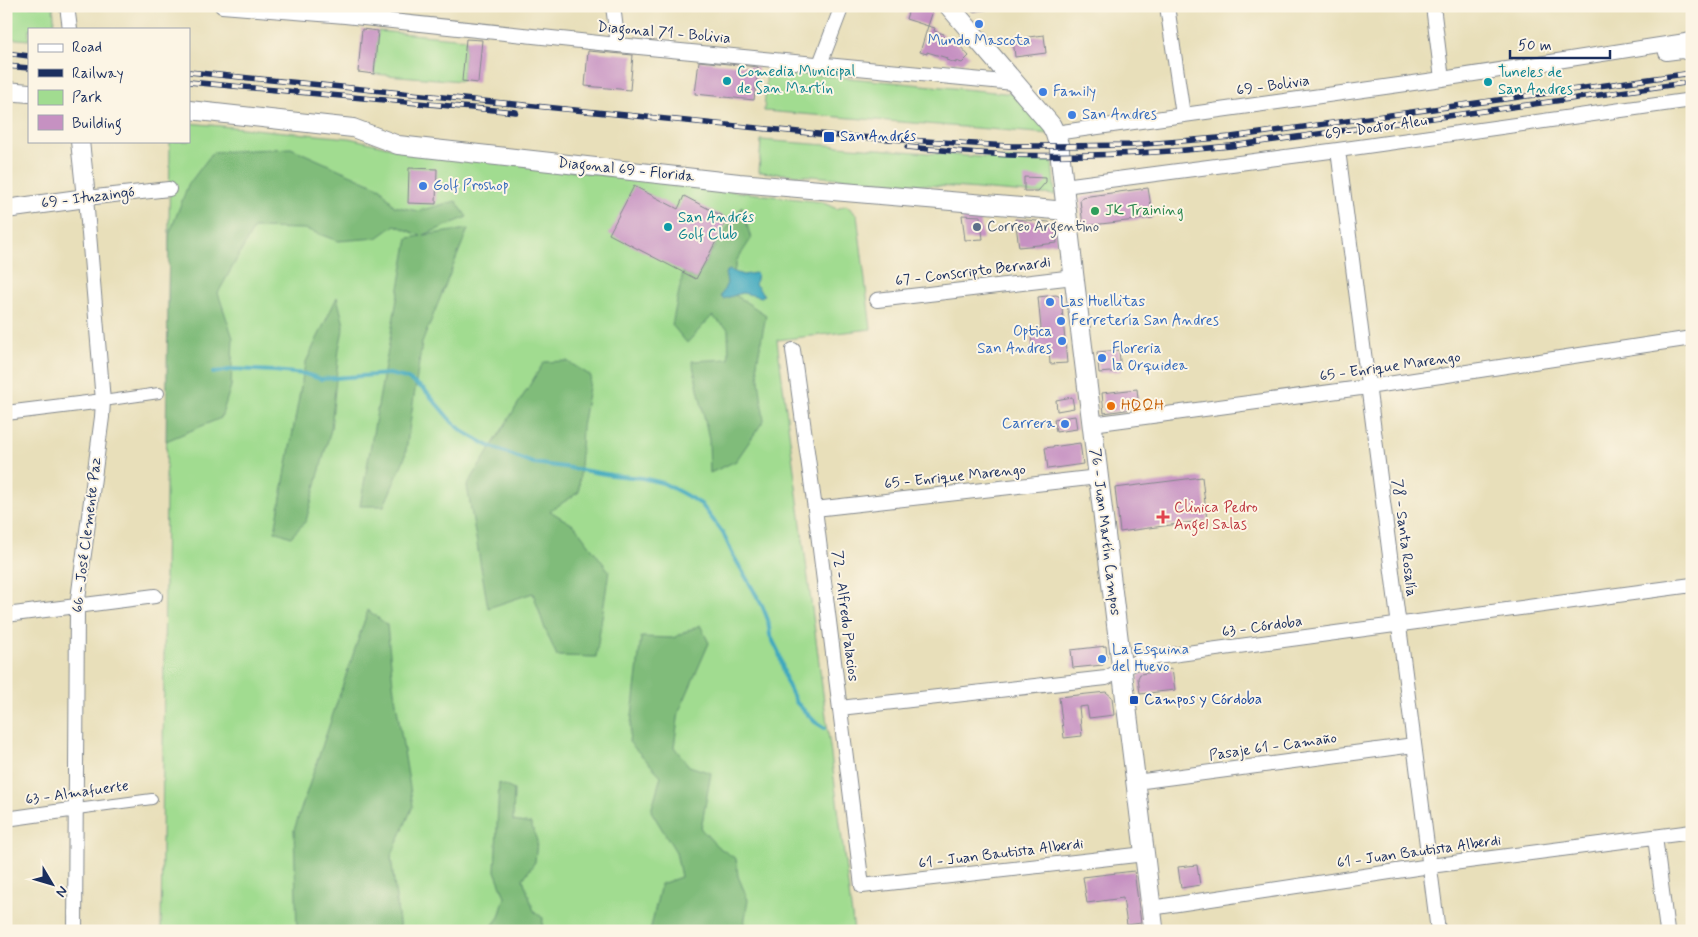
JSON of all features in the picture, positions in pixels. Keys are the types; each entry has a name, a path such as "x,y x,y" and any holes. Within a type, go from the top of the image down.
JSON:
{"main road":[{"path":"949,6 1055,133"},
{"name":"76 - Juan Martín Campos","path":"1055,133 1059,146 1067,210 1154,931"}],"street":[{"path":"67,6 70,28"},
{"name":"Diagonal 71 - Bolivia","path":"222,6 344,11 618,45 1014,83"},
{"path":"613,6 618,45"},
{"path":"820,64 842,6"},
{"path":"1167,6 1183,114"},
{"path":"1433,6 1442,79"},
{"name":"69 - Bolivia","path":"1055,133 1442,79 1692,40"},
{"name":"69 - Bolivia","path":"1496,70 1523,74 1537,73 1682,51 1692,54"},
{"path":"6,91 28,93"},
{"name":"69 - Doctor Aleu","path":"1064,186 1338,150 1692,100"},
{"name":"Diagonal 69 - Florida","path":"190,110 353,128 392,143 408,146 739,183 1067,210"},
{"name":"66 - José Clemente Paz","path":"75,931 77,607 103,401 80,142"},
{"name":"78 - Santa Rosalía","path":"1338,150 1438,931"},
{"name":"69 - Ituzaingó","path":"6,209 169,189"},
{"name":"67 - Conscripto Bernardi","path":"877,300 1074,277"},
{"name":"65 - Enrique Marengo","path":"1092,424 1368,387 1692,338"},
{"name":"72 - Alfredo Palacios","path":"793,350 815,509 862,886"},
{"path":"6,413 159,393"},
{"name":"65 - Enrique Marengo","path":"815,509 1098,477"},
{"name":"63 - Córdoba","path":"840,708 1106,678 1142,659 1692,585"},
{"path":"6,615 155,596"},
{"name":"Pasaje 61 - Camaño","path":"1136,782 1414,745"},
{"name":"63 - Almafuerte","path":"6,819 152,799"},
{"name":"61 - Juan Bautista Alberdi","path":"1151,908 1430,866 1692,832"},
{"path":"1655,837 1667,931"},
{"name":"61 - Juan Bautista Alberdi","path":"862,886 1145,854"}],"green space":[{"path":"6,6 53,6 55,28 28,28 28,40 6,38"},
{"path":"378,31 466,39 462,81 374,74"},
{"path":"767,70 1015,94 1050,134 764,111"},
{"path":"190,123 349,138 397,149 821,202 837,209 846,205 857,215 871,329 777,340 854,931 161,931 170,142 190,142"},
{"path":"761,140 1052,161 1055,195 759,172"},
{"path":"291,148 381,188 394,206 418,211 456,201 467,217 424,235 468,229 422,343 405,457 384,506 360,506 408,238 421,236 395,225 377,238 338,241 305,229 254,228 218,293 233,338 231,386 221,418 166,441 169,235 188,185 213,152"},
{"path":"742,206 751,239 737,260 729,291 766,315 757,363 764,420 736,461 710,473 709,439 692,361 729,359 728,329 712,316 687,343 672,325 683,272 696,279 709,255"},
{"path":"337,297 344,325 339,349 331,429 306,521 291,537 275,531 305,364"},
{"path":"567,361 591,376 582,427 579,492 550,511 575,526 609,571 596,657 557,656 545,629 533,593 488,608 467,486 544,362"},
{"path":"368,610 387,625 393,684 413,806 391,857 400,931 297,931 294,830"},
{"path":"700,625 709,643 679,712 674,747 689,766 711,773 701,829 717,846 736,859 738,876 748,900 743,931 650,931 661,884 681,877 676,852 651,811 661,776 629,742 641,637 673,638"},
{"path":"499,783 514,790 513,821 531,824 537,841 535,862 523,879 534,911 543,918 542,931 488,931 499,917 505,897 495,871"}],"water":[{"path":"729,270 743,275 757,274 755,284 764,295 762,297 742,293 723,299 721,296 727,283 725,273"}],"building":[{"path":"910,6 925,6 932,14 928,26 906,19"},
{"path":"971,6 1002,6 1003,7 972,12"},
{"path":"928,26 935,28 934,31 944,34 942,39 959,45 969,56 962,63 956,61 956,63 946,60 947,58 927,52 927,54 920,52"},
{"path":"362,29 378,31 374,74 358,72"},
{"path":"1044,35 1046,53 1015,57 1013,39"},
{"path":"466,39 482,40 478,83 462,81"},
{"path":"588,51 633,55 630,90 585,86"},
{"name":"Comedia Municipal de San Martín","path":"699,61 758,67 754,100 695,94"},
{"name":"Golf Proshop","path":"409,168 437,169 436,204 408,203"},
{"path":"1024,177 1046,178 1046,182 1038,191 1024,191"},
{"name":"San Andrés Golf Club","path":"634,186 678,209 684,196 728,219 696,279 609,234"},
{"path":"1148,188 1153,218 1083,226 1080,200 1082,197"},
{"path":"962,215 980,216 983,239 965,240"},
{"path":"1015,219 1049,222 1055,227 1057,243 1019,247"},
{"path":"1056,295 1061,297 1067,363 1050,364 1049,347 1032,348 1031,330 1041,328 1038,297"},
{"path":"1119,350 1121,371 1099,373 1097,352"},
{"path":"1137,389 1139,408 1104,413 1102,393"},
{"path":"1072,397 1074,408 1057,411 1056,400"},
{"name":"Carrera","path":"1075,416 1077,429 1056,432 1054,419"},
{"path":"1080,443 1083,464 1048,469 1045,448"},
{"path":"1202,477 1207,520 1120,532 1115,488"},
{"path":"1106,646 1107,657 1103,665 1073,668 1071,650"},
{"path":"1172,669 1175,690 1140,694 1138,678 1140,674"},
{"path":"1106,692 1112,697 1114,715 1089,718 1087,706 1079,707 1082,736 1064,738 1059,697"},
{"path":"1197,865 1200,885 1181,888 1178,867"},
{"path":"1134,871 1141,923 1127,925 1123,898 1087,903 1083,877"}],"waterway":[{"path":"213,373 234,369 305,374 321,379 389,374 406,378 424,389 452,422 464,432 487,445 533,463 642,478 663,483 701,504 723,533 733,555 762,605 768,620 770,635 779,653 786,681 796,702 815,722 825,728"}],"railway":[{"path":"6,53 28,56"},
{"path":"6,66 28,68"},
{"path":"190,72 839,136 1009,146 1132,145 1231,137 1692,73"},
{"path":"190,82 516,112"},
{"path":"907,147 1010,155 1065,155 1120,154 1231,146 1692,82"}],"place":[{"name":"Mundo Mascota","path":"979,24"},
{"name":"Comedia Municipal de San Martín","path":"727,81"},
{"name":"Tuneles de San Andres","path":"1488,82"},
{"name":"Family","path":"1043,92"},
{"name":"San Andres","path":"1072,115"},
{"name":"San Andrés","path":"829,137"},
{"name":"Golf Proshop","path":"423,186"},
{"name":"JK Training","path":"1095,211"},
{"name":"San Andrés Golf Club","path":"668,227"},
{"name":"Correo Argentino","path":"977,227"},
{"name":"Las Huellitas","path":"1050,302"},
{"name":"Ferretería San Andres","path":"1061,321"},
{"name":"Optica San Andres","path":"1062,341"},
{"name":"Floreria la Orquidea","path":"1102,358"},
{"name":"HQQH","path":"1111,406"},
{"name":"Carrera","path":"1065,424"},
{"name":"Clinica Pedro Angel Salas","path":"1163,517"},
{"name":"La Esquina del Huevo","path":"1102,659"},
{"name":"Campos y Córdoba","path":"1134,700"}]}
